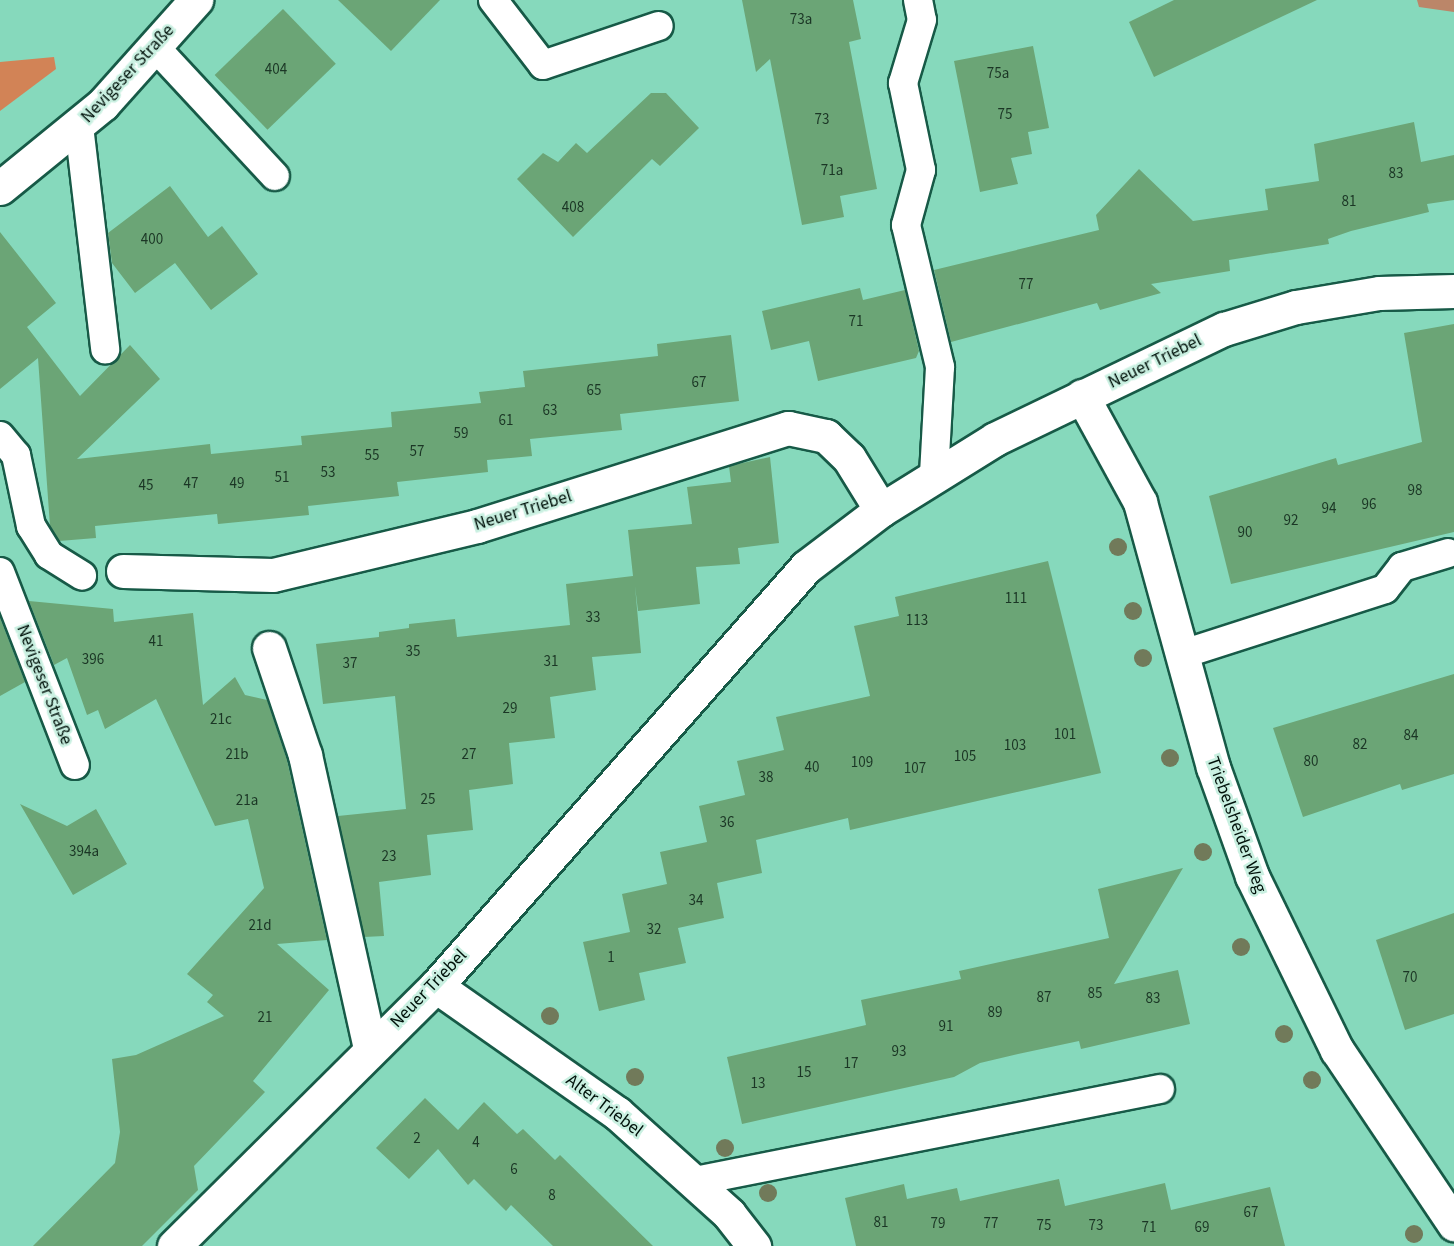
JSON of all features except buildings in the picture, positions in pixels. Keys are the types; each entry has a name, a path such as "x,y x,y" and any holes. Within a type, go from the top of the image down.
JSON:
{"street":[{"name":"Nevigeser Straße","path":"0,188 79,126 155,47 196,0"},
{"name":"Neuer Triebel","path":"174,1246 436,986 806,567 881,510 934,474 1083,396 1224,329 1296,307 1379,293 1454,291"},
{"name":"Triebelsheider Weg","path":"1083,396 1140,502 1213,768 1252,876 1297,978 1362,1093 1454,1224"},
{"name":"Neuer Triebel","path":"123,571 273,575 477,526 788,428 826,436 849,458 881,510"},
{"name":"Neuer Triebel","path":"269,648 305,755 370,1049"},
{"name":"Alter Triebel","path":"436,986 616,1113 694,1181 754,1246"}],"lane":[{"path":"493,0 543,65 659,26"},
{"path":"918,0 922,20 903,83 921,170 906,225 940,368 934,474"},
{"path":"155,47 275,176"},
{"path":"79,126 105,349"},
{"path":"0,436 16,455 31,526 49,555 82,576"},
{"path":"1183,654 1385,589 1402,567 1448,553"},
{"name":"Nevigeser Straße","path":"0,572 75,765"},
{"path":"694,1181 1160,1089"}],"shaded area":[{"path":"1417,0 1454,0 1454,12 1419,7"},
{"path":"54,57 56,69 0,111 0,62"}]}
